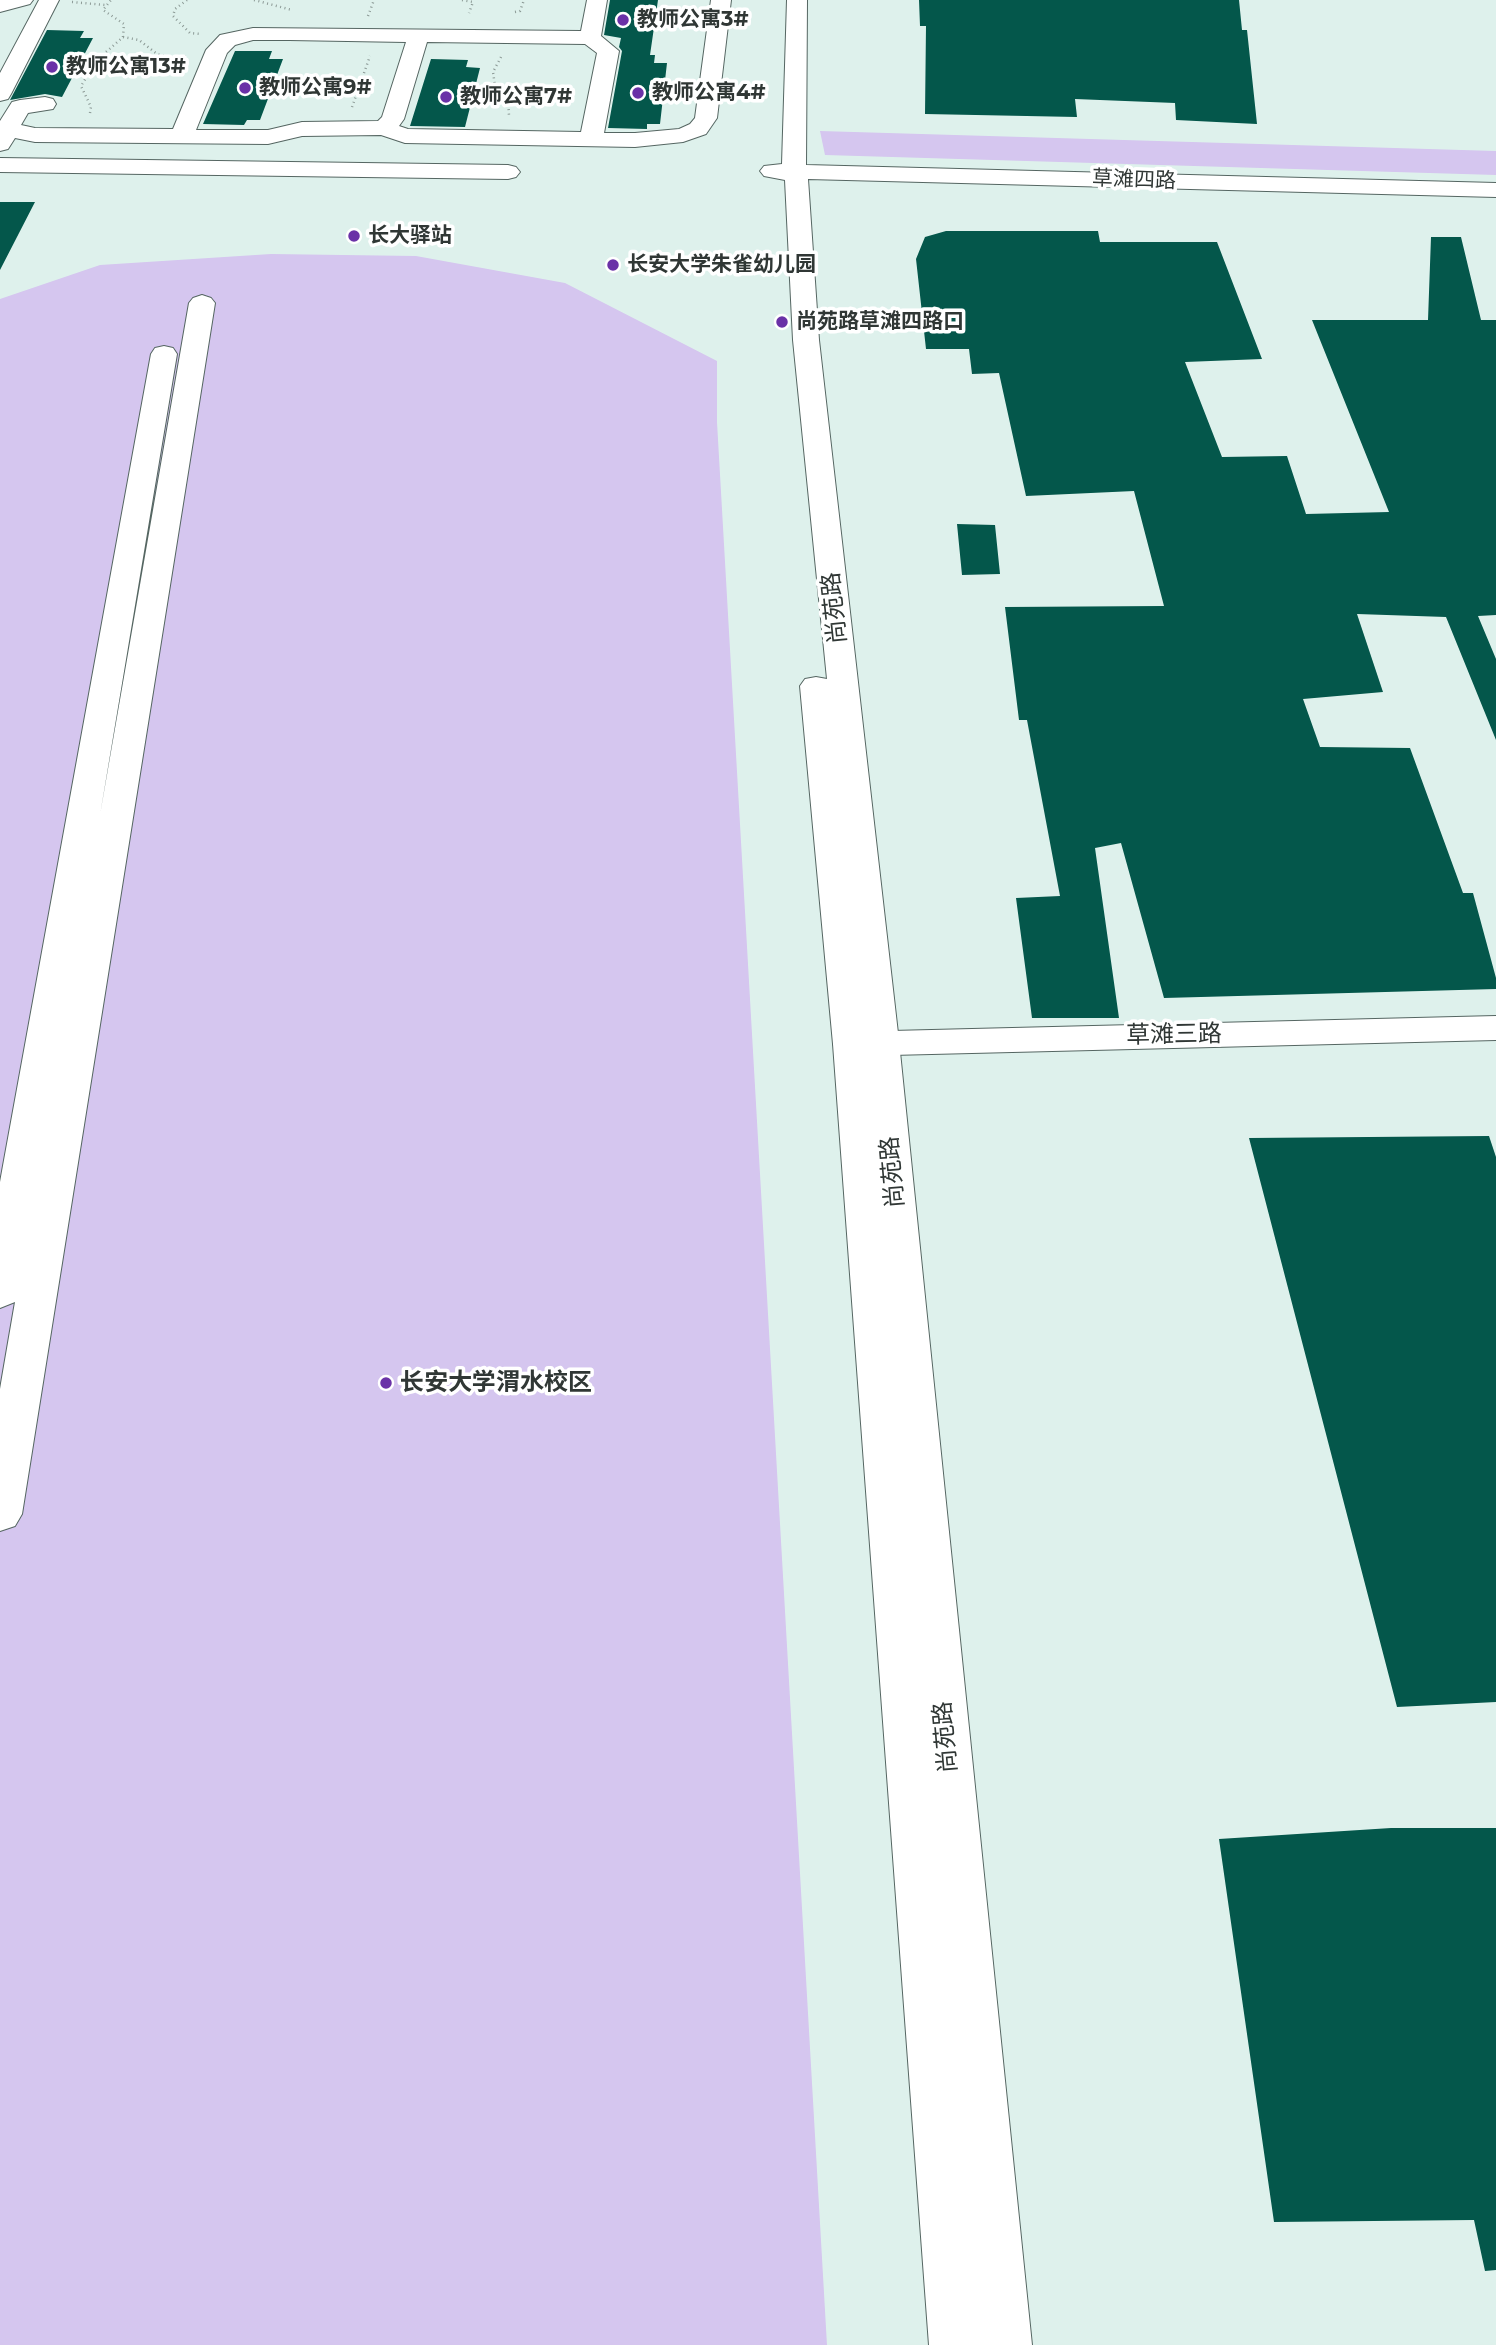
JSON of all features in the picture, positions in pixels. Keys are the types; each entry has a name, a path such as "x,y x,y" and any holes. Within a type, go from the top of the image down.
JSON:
{"main road":[{"path":"0,6 23,0"},
{"path":"12,24 23,0"},
{"path":"590,38 597,0"},
{"path":"3,134 268,137 302,129 384,128 405,136 660,138 698,129 706,118 721,0"},
{"name":"尚苑路","path":"778,0 784,175 806,340 866,1043 957,2345"},
{"name":"尚苑路","path":"784,175 797,0"},
{"path":"0,94 57,1"},
{"path":"182,136 215,56 228,40 253,34 590,38 608,51 591,139"},
{"path":"384,128 393,119 418,37"},
{"path":"3,134 20,107 45,104"},
{"path":"0,165 508,172"},
{"name":"草滩四路","path":"784,175 1496,190"},
{"name":"草滩四路","path":"784,175 1496,200"},
{"path":"0,1514 202,303"},
{"path":"0,1293 10,1182 164,354"},
{"name":"草滩三路","path":"866,1043 1496,1028"},
{"name":"尚苑路","path":"866,1043 1003,2345"}],"path":[{"path":"69,136 90,119 91,107 81,86 87,74 97,60 123,37 124,24 103,10 111,0"},
{"path":"462,0 472,2 469,13"},
{"path":"57,1 106,5"},
{"path":"345,128 377,36"},
{"path":"123,37 139,40 157,54 171,58 197,53 215,56"},
{"path":"504,137 511,111 510,104 508,97 496,93 492,72 508,47 508,38"}],"shaded area":[{"path":"820,131 1496,151 1496,175 825,155"},
{"name":"长安大学渭水校区","path":"271,254 416,256 565,283 717,361 717,422 827,2345 0,2345 0,299 100,265"}],"building":[{"path":"610,0 658,0 650,55 655,55 654,63 667,63 660,124 647,124 647,129 608,128 622,51 619,47 621,38 604,35"},
{"path":"919,0 1239,0 1242,30 1247,30 1257,124 1176,120 1175,103 1075,99 1077,117 925,114 926,26 920,26"},
{"name":"教师公寓13#","path":"47,30 84,31 80,38 93,38 62,97 45,94 10,100"},
{"name":"教师公寓9#","path":"235,51 272,51 269,59 283,59 260,120 247,120 244,125 203,124"},
{"name":"教师公寓7#","path":"431,59 468,60 466,67 480,68 465,127 410,126"},
{"path":"0,202 35,202 0,270"},
{"path":"946,231 1098,231 1100,242 1217,242 1262,359 1185,362 1222,457 1287,456 1306,514 1389,512 1312,320 1428,320 1431,237 1461,237 1481,320 1496,320 1496,615 1478,616 1496,659 1496,740 1446,617 1357,614 1383,692 1303,699 1320,747 1410,748 1463,893 1473,893 1496,978 1496,989 1164,998 1121,843 1095,848 1119,1018 1032,1018 1016,898 1060,896 1027,720 1019,720 1005,607 1164,606 1134,491 1026,496 999,373 972,374 969,349 926,349 916,259 925,237"},
{"path":"957,524 995,525 1000,574 962,575"},
{"path":"1489,1136 1496,1157 1496,1702 1397,1707 1249,1138"},
{"path":"1391,1828 1496,1828 1496,2270 1485,2271 1474,2220 1274,2222 1219,1839"}],"place":[{"name":"教师公寓3#","path":"623,20"},
{"name":"教师公寓13#","path":"52,67"},
{"name":"教师公寓9#","path":"245,88"},
{"name":"教师公寓4#","path":"638,93"},
{"name":"教师公寓7#","path":"446,97"},
{"name":"长大驿站","path":"354,236"},
{"name":"长安大学朱雀幼儿园","path":"613,265"},
{"name":"尚苑路草滩四路口","path":"782,322"},
{"name":"长安大学渭水校区","path":"386,1383"}]}
